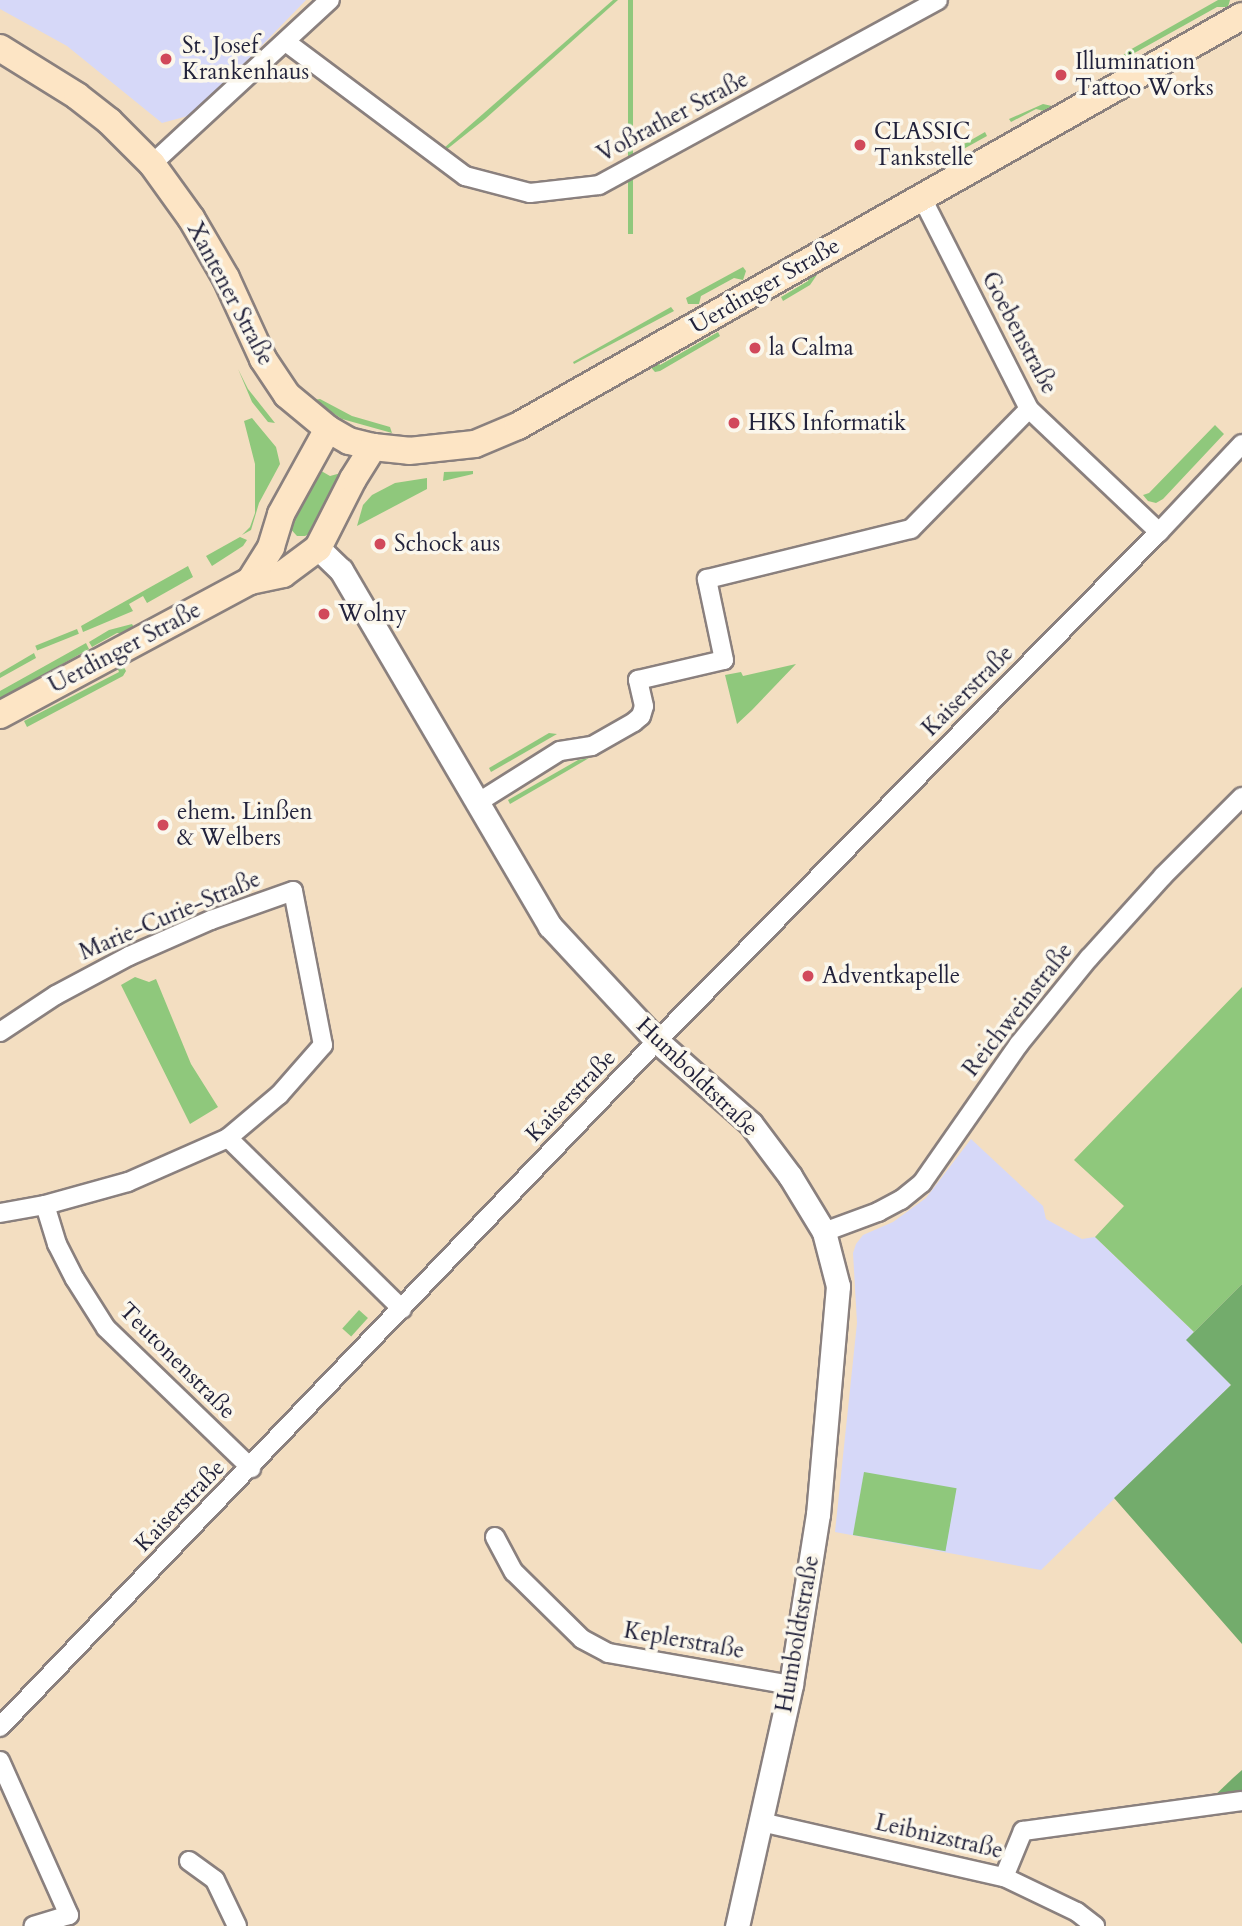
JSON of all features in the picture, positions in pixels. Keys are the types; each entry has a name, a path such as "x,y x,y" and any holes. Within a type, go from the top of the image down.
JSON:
{"main road":[{"name":"Uerdinger Straße","path":"0,715 250,581 283,574 318,548 353,479 373,447 408,451 475,444 518,426 1242,16"},
{"name":"Xantener Straße","path":"0,48 77,96 109,121 152,164 191,218 226,278 269,368 287,395 328,429 349,441 373,447"},
{"path":"250,581 277,535 281,514 328,429"},
{"path":"277,535 282,545 292,551 318,548"}],"street":[{"path":"152,164 330,0"},
{"name":"Voßrather Straße","path":"286,42 465,176 530,193 599,185 938,0"},
{"name":"Goebenstraße","path":"921,196 1029,409 1159,533"},
{"path":"477,803 559,751 592,746 634,722 641,716 644,706 639,680 724,660 707,579 911,529 1029,409"},
{"name":"Kaiserstraße","path":"0,1727 251,1468 656,1041 1159,533 1242,444"},
{"name":"Humboldtstraße","path":"318,548 341,570 550,926 656,1041 751,1124 790,1176 824,1232 838,1286 836,1340 818,1514 791,1685 737,1926"},
{"name":"Reichweinstraße","path":"824,1232 901,1200 922,1182 1019,1044 1089,958 1163,876 1242,797"},
{"name":"Marie-Curie-Straße","path":"0,1032 56,995 129,957 211,920 293,891 323,1045 279,1096 228,1138"},
{"path":"0,1213 45,1205 128,1182 228,1138 402,1309"},
{"name":"Teutonenstraße","path":"45,1205 58,1244 75,1279 106,1328 251,1468"},
{"name":"Keplerstraße","path":"495,1537 514,1572 582,1639 608,1653 791,1685"},
{"path":"0,1761 69,1914 34,1926"},
{"path":"1003,1877 1023,1831 1242,1801"},
{"name":"Leibnizstraße","path":"761,1822 1003,1877 1077,1912 1095,1926"},
{"path":"189,1861 215,1880 237,1926"}],"shaded area":[{"name":"St. Josef Krankenhaus","path":"0,0 306,0 195,114 162,123 67,46 0,9"},
{"path":"971,1139 1043,1206 1046,1219 1082,1239 1095,1237 1194,1332 1187,1340 1231,1385 1041,1570 835,1532 857,1323 853,1253 856,1244 863,1235 893,1222 926,1198"}],"green space":[{"path":"613,0 618,0 485,119 446,150 444,148"},
{"path":"628,0 633,0 633,234 628,234"},
{"path":"1218,0 1230,0 1228,7 1217,7 1129,56 1123,67 1119,59 1128,51"},
{"path":"1043,104 1052,106 1044,111 1036,109 1011,122 1009,119"},
{"path":"985,132 987,136 931,167 929,164"},
{"path":"743,267 746,271 743,280 734,278 701,296 699,304 688,304 686,298"},
{"path":"821,269 810,285 783,301 781,297 808,281 811,273"},
{"path":"671,307 674,311 574,364 573,362"},
{"path":"718,332 720,336 660,371 655,372 648,364 656,360 660,365"},
{"path":"238,369 248,389 275,423 268,422 252,402"},
{"path":"320,399 352,416 390,427 392,433 342,419 313,400"},
{"path":"252,418 276,447 280,464 259,503 251,530 242,535 250,527 255,513 255,464 244,421"},
{"path":"1215,425 1224,434 1163,499 1156,503 1148,501 1143,495 1149,493"},
{"path":"316,468 330,476 341,473 314,531 305,536 297,536 287,525"},
{"path":"473,471 473,474 443,481 444,472"},
{"path":"427,478 427,489 357,526 363,505 372,495 395,483"},
{"path":"240,537 247,540 243,546 212,566 206,556"},
{"path":"188,566 193,577 147,603 143,596 129,604 133,611 83,632 81,626"},
{"path":"132,624 135,629 126,634 117,633 92,647 89,642 109,630"},
{"path":"77,629 79,634 37,650 35,646"},
{"path":"86,643 89,649 41,676 37,684 0,698 0,691"},
{"path":"34,653 36,658 0,678 0,673"},
{"path":"796,664 737,724 725,675 741,672 743,676"},
{"path":"123,665 126,671 123,676 27,727 24,721 119,672 117,667"},
{"path":"549,733 557,734 491,772 489,768"},
{"path":"589,758 510,804 508,800 578,760"},
{"path":"135,977 149,982 156,979 191,1064 218,1107 190,1124 121,985"},
{"path":"1242,987 1242,1284 1194,1332 1095,1237 1124,1206 1074,1160"},
{"path":"1242,1284 1242,1644 1114,1498 1231,1385 1186,1340"},
{"path":"359,1310 368,1318 351,1337 342,1329"},
{"path":"864,1472 957,1488 945,1551 853,1535"},
{"path":"1242,1770 1242,1796 1210,1800 1233,1778"}],"place":[{"name":"St. Josef Krankenhaus","path":"166,59"},
{"name":"Illumination Tattoo Works","path":"1061,75"},
{"name":"CLASSIC Tankstelle","path":"860,145"},
{"name":"la Calma","path":"755,348"},
{"name":"HKS Informatik","path":"734,423"},
{"name":"Schock aus","path":"380,544"},
{"name":"Wolny","path":"324,614"},
{"name":"ehem. Linßen & Welbers","path":"163,825"},
{"name":"Adventkapelle","path":"808,976"}]}
